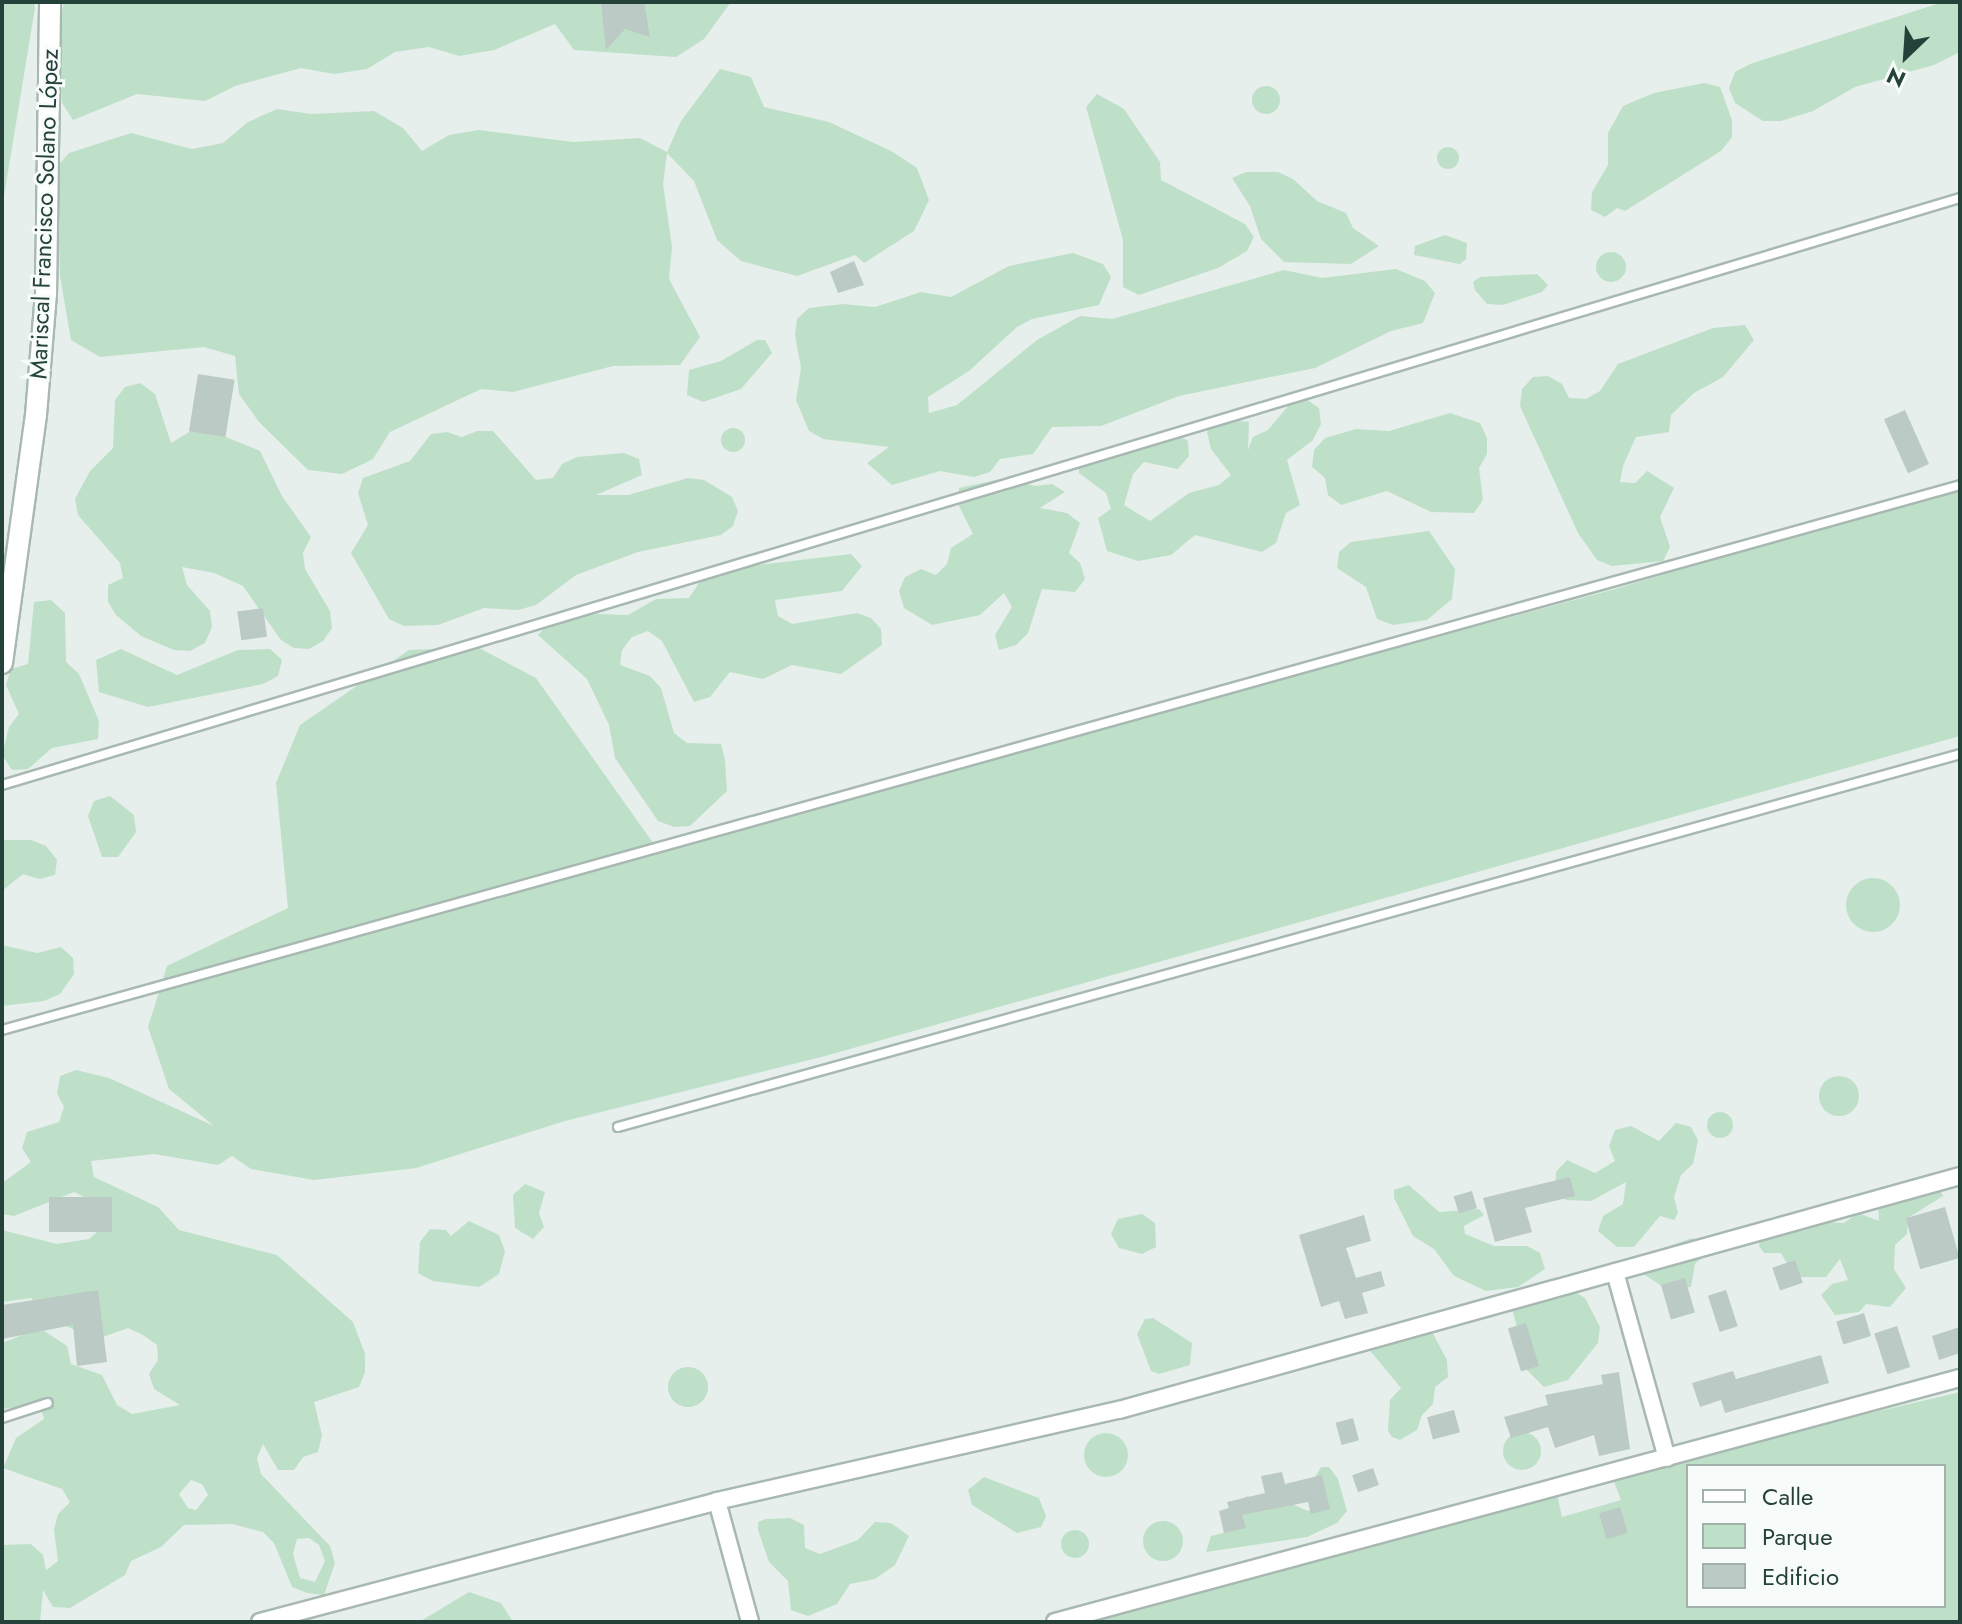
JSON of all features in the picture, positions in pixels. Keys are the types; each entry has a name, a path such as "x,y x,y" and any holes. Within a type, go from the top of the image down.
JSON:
{"street":[{"name":"Mariscal Francisco Solano López","path":"2,663 36,415 46,294 50,2"},
{"path":"260,1622 717,1501 1119,1410 1960,1176"},
{"path":"1615,1272 1667,1458"},
{"path":"1055,1622 1960,1378"},
{"path":"717,1501 750,1622"}],"lane":[{"path":"2,785 1960,198"},
{"path":"2,1030 1960,485"},
{"path":"618,1127 1960,754"},
{"path":"2,1418 48,1403"}],"green space":[{"path":"2,2 34,2 35,8 2,208"},
{"path":"64,2 731,2 704,39 676,57 574,50 555,24 494,50 459,56 429,47 395,52 367,69 334,74 301,68 235,86 205,101 137,94 73,120 62,103 56,37"},
{"path":"1943,2 1960,2 1960,52 1934,65 1855,87 1813,111 1781,121 1763,121 1735,103 1729,88 1735,72 1750,64"},
{"path":"720,69 751,77 764,107 829,122 891,151 917,168 929,200 914,231 864,263 855,255 797,276 741,261 717,240 694,181 667,153 663,184 672,247 669,279 700,337 680,365 613,366 513,392 481,389 390,432 373,459 342,474 308,470 259,422 239,394 235,356 204,347 100,357 71,340 60,276 58,211 47,178 69,153 131,133 192,149 223,143 248,122 277,109 311,114 374,111 403,128 422,151 449,135 479,130 573,142 640,138 667,152 681,121"},
{"path":"1704,83 1720,87 1732,120 1732,137 1721,151 1625,211 1617,208 1605,217 1591,210 1592,192 1608,165 1608,133 1623,106 1654,93"},
{"path":"1266,86 1276,90 1280,100 1276,110 1266,114 1256,110 1252,100 1256,90"},
{"path":"1097,94 1124,109 1160,162 1161,180 1245,224 1254,237 1247,251 1218,268 1139,295 1123,287 1123,240 1086,107"},
{"path":"1444,147 1452,147 1459,158 1452,169 1444,169 1437,162 1437,154"},
{"path":"1246,172 1278,172 1293,179 1317,201 1346,213 1353,228 1379,246 1351,264 1284,262 1261,239 1250,206 1232,178"},
{"path":"1445,235 1467,243 1466,259 1460,264 1414,255 1415,246"},
{"path":"1611,252 1617,253 1625,261 1625,273 1617,281 1611,282 1605,281 1597,273 1596,267 1597,261 1605,253"},
{"path":"1073,253 1103,264 1111,277 1099,305 1032,319 1017,327 969,371 928,397 929,413 957,405 1037,340 1080,316 1112,319 1284,270 1322,278 1396,269 1425,281 1435,293 1423,323 1391,331 1315,368 1179,396 1101,426 1052,427 1033,454 1000,459 990,472 974,477 940,471 892,485 867,463 889,447 823,439 809,431 796,400 801,368 795,335 797,319 809,308 843,304 875,307 921,292 951,297 1009,266"},
{"path":"1537,274 1548,285 1542,292 1503,305 1487,304 1475,290 1473,282 1480,277"},
{"path":"1745,325 1754,340 1723,377 1694,393 1671,415 1669,432 1636,437 1623,466 1620,482 1635,483 1647,471 1674,488 1660,517 1670,547 1663,561 1612,566 1597,560 1578,533 1520,406 1522,389 1533,377 1548,376 1562,384 1569,398 1586,399 1600,391 1618,364 1713,328"},
{"path":"757,340 765,340 772,353 741,389 703,402 687,395 689,370 721,361"},
{"path":"140,383 155,394 171,443 199,426 260,451 282,496 311,537 303,553 305,569 330,611 332,628 323,641 309,649 294,648 281,640 243,586 214,573 182,567 187,585 210,611 212,627 205,643 190,651 174,650 141,636 116,615 108,602 108,585 123,578 120,563 78,515 75,499 90,471 113,448 115,400 125,387"},
{"path":"1306,399 1319,408 1321,424 1313,440 1287,460 1300,505 1286,513 1276,543 1262,552 1195,535 1171,555 1138,561 1107,551 1098,518 1111,509 1106,493 1079,473 1078,457 1110,454 1173,433 1188,441 1189,456 1178,469 1144,462 1133,474 1124,505 1150,521 1189,493 1219,485 1231,475 1211,449 1207,432 1218,418 1249,422 1248,450 1253,437 1268,430 1289,405"},
{"path":"1450,413 1480,423 1487,438 1487,454 1479,468 1483,500 1474,513 1431,512 1387,491 1341,505 1328,495 1325,478 1312,467 1314,450 1325,438 1356,429 1389,431"},
{"path":"733,428 744,435 745,440 738,451 733,452 722,445 721,440 728,429"},
{"path":"477,431 493,431 536,480 553,478 562,464 577,457 624,453 639,459 642,475 596,495 628,495 688,478 704,480 732,497 738,511 733,526 721,535 638,552 576,575 536,605 518,610 484,608 438,625 404,626 389,619 351,553 368,525 358,493 363,478 410,461 431,434 447,432 462,437"},
{"path":"1005,478 1035,486 1052,484 1065,492 1040,508 1067,513 1080,523 1069,553 1080,563 1085,579 1075,592 1042,589 1028,633 1016,645 999,650 995,635 1012,607 1004,593 980,615 932,625 904,608 899,591 905,577 921,569 936,575 947,564 951,548 973,534 958,504 959,488"},
{"path":"1960,485 1960,736 825,1056 565,1121 416,1168 314,1180 251,1169 232,1156 218,1165 154,1154 91,1161 94,1177 158,1207 179,1230 277,1255 353,1322 365,1354 365,1372 359,1387 314,1402 322,1435 318,1452 303,1457 294,1470 278,1470 263,1444 257,1458 261,1474 330,1546 335,1563 324,1595 307,1593 292,1587 274,1543 263,1532 232,1524 184,1525 161,1547 131,1561 125,1575 70,1608 53,1607 43,1590 40,1622 2,1622 2,1545 31,1544 43,1555 46,1570 58,1561 54,1530 58,1514 70,1502 62,1489 3,1468 16,1438 44,1419 40,1404 2,1409 2,1343 40,1328 67,1346 71,1364 102,1375 117,1405 132,1414 180,1405 154,1389 149,1374 158,1360 157,1345 143,1335 128,1328 97,1339 51,1320 31,1298 2,1302 2,1230 57,1244 89,1239 102,1228 89,1199 74,1192 14,1216 2,1214 2,1183 31,1162 22,1148 27,1132 59,1122 64,1107 57,1093 60,1076 76,1070 109,1078 214,1126 169,1089 148,1027 167,966 288,908 276,783 300,725 409,650 477,647 536,678 656,847 1615,589","holes":["191,1480 202,1484 208,1495 196,1510 188,1508 179,1494","309,1538 319,1545 325,1561 315,1582 300,1578 293,1554 297,1539"]},
{"path":"1429,531 1455,569 1452,599 1427,620 1393,625 1377,619 1366,587 1337,568 1339,552 1351,542"},
{"path":"851,554 862,566 842,591 775,600 778,616 792,624 857,613 871,618 881,629 882,645 841,674 792,665 763,679 730,672 710,697 694,702 662,641 648,631 632,637 622,650 620,665 650,676 661,688 674,733 687,743 721,744 725,760 727,791 690,826 674,827 658,821 615,758 609,725 587,679 538,635 549,623 597,614 628,615 656,599 689,598 707,571"},
{"path":"51,600 65,613 66,662 79,674 99,721 98,739 52,748 28,769 12,770 2,755 9,727 19,714 6,685 11,669 28,664 34,602"},
{"path":"121,649 177,675 238,650 270,649 282,660 278,676 263,684 148,707 99,692 96,660"},
{"path":"110,796 134,815 136,832 118,857 102,857 88,816 94,801"},
{"path":"2,840 31,840 46,846 57,860 55,875 39,879 23,874 2,891"},
{"path":"1873,878 1892,886 1900,905 1892,924 1873,932 1854,924 1846,905 1854,886"},
{"path":"2,945 37,953 61,947 73,958 74,974 60,994 44,1001 2,1006"},
{"path":"1839,1076 1853,1082 1859,1096 1853,1110 1839,1116 1825,1110 1819,1096 1825,1082"},
{"path":"1720,1112 1729,1116 1733,1125 1729,1134 1720,1138 1711,1134 1707,1125 1711,1116"},
{"path":"1676,1123 1691,1127 1698,1140 1693,1164 1681,1175 1674,1197 1678,1213 1674,1220 1660,1216 1634,1247 1617,1247 1598,1231 1603,1216 1623,1204 1626,1182 1591,1201 1566,1200 1555,1189 1556,1172 1567,1160 1595,1173 1615,1161 1609,1146 1615,1130 1631,1126 1659,1141"},
{"path":"525,1184 545,1192 539,1213 544,1227 533,1239 515,1228 513,1195"},
{"path":"1409,1185 1439,1212 1479,1209 1484,1215 1464,1226 1465,1234 1494,1246 1527,1246 1540,1253 1545,1269 1518,1287 1486,1291 1454,1276 1434,1249 1413,1236 1394,1198 1394,1190"},
{"path":"1940,1188 1943,1196 1908,1218 1907,1234 1895,1245 1894,1269 1906,1288 1890,1307 1866,1304 1859,1312 1835,1315 1821,1295 1832,1284 1848,1280 1840,1259 1826,1277 1801,1277 1794,1275 1781,1253 1764,1253 1759,1246 1760,1238 1806,1230 1820,1222 1844,1223 1858,1213 1879,1221 1878,1204"},
{"path":"1142,1214 1155,1223 1156,1247 1142,1254 1119,1248 1111,1234 1118,1219"},
{"path":"469,1221 499,1235 505,1251 499,1274 479,1287 433,1281 418,1273 420,1242 430,1229 446,1230 451,1236"},
{"path":"1692,1238 1712,1249 1695,1264 1691,1287 1666,1289 1639,1271 1644,1255"},
{"path":"1565,1286 1585,1298 1600,1327 1598,1343 1568,1380 1544,1387 1527,1370 1511,1303"},
{"path":"1153,1318 1192,1343 1190,1365 1159,1374 1151,1371 1137,1334 1145,1319"},
{"path":"1431,1330 1447,1360 1448,1377 1435,1387 1433,1404 1422,1415 1417,1430 1400,1440 1388,1431 1390,1400 1401,1388 1367,1347"},
{"path":"688,1367 702,1373 708,1387 702,1401 688,1407 674,1401 668,1387 674,1373"},
{"path":"1960,1392 1960,1622 1063,1622 1557,1494 1562,1517 1621,1500 1611,1474"},
{"path":"1522,1432 1535,1438 1541,1451 1535,1464 1522,1470 1509,1464 1503,1451 1509,1438"},
{"path":"1106,1433 1122,1439 1128,1455 1122,1471 1106,1477 1090,1471 1084,1455 1090,1439"},
{"path":"1321,1467 1329,1467 1338,1479 1347,1511 1337,1523 1307,1537 1206,1552 1211,1536 1235,1530 1241,1499 1248,1496 1266,1511 1270,1505 1292,1498 1294,1505 1308,1511 1314,1506 1313,1481"},
{"path":"984,1477 1039,1498 1046,1516 1041,1527 1017,1533 972,1505 968,1490"},
{"path":"790,1518 804,1525 805,1548 820,1554 858,1540 875,1522 891,1523 909,1536 895,1565 875,1579 850,1584 837,1604 808,1616 791,1610 788,1581 769,1562 758,1530 758,1522 766,1519"},
{"path":"1163,1521 1177,1527 1183,1541 1177,1555 1163,1561 1149,1555 1143,1541 1149,1527"},
{"path":"1075,1530 1085,1534 1089,1544 1085,1554 1075,1558 1065,1554 1061,1544 1065,1534"},
{"path":"469,1592 501,1603 513,1622 419,1622"}],"building":[{"path":"601,2 644,2 650,37 625,29 606,50"},
{"path":"854,261 864,285 838,293 830,272"},
{"path":"198,374 235,380 225,437 189,431"},
{"path":"1905,410 1929,464 1908,473 1884,419"},
{"path":"263,608 267,637 241,640 237,612"},
{"path":"1570,1177 1575,1196 1525,1208 1532,1232 1495,1242 1483,1198"},
{"path":"1472,1191 1477,1208 1459,1214 1454,1196"},
{"path":"49,1197 112,1197 112,1232 49,1232"},
{"path":"1945,1207 1960,1258 1920,1269 1906,1218"},
{"path":"1364,1215 1371,1241 1346,1248 1356,1278 1381,1271 1385,1286 1362,1293 1368,1313 1345,1319 1339,1301 1321,1307 1299,1235"},
{"path":"1795,1260 1803,1283 1780,1291 1772,1268"},
{"path":"1685,1278 1695,1313 1671,1319 1661,1285"},
{"path":"98,1290 107,1362 77,1366 73,1325 2,1339 2,1305"},
{"path":"1726,1290 1738,1326 1720,1332 1708,1296"},
{"path":"1864,1313 1871,1336 1843,1344 1836,1321"},
{"path":"1526,1323 1539,1366 1521,1372 1508,1329"},
{"path":"1897,1326 1910,1367 1887,1374 1874,1333"},
{"path":"1960,1327 1960,1353 1939,1360 1932,1336"},
{"path":"1821,1355 1829,1383 1725,1413 1721,1400 1700,1407 1692,1383 1733,1371 1736,1379"},
{"path":"1619,1372 1630,1449 1599,1456 1594,1435 1555,1448 1548,1427 1511,1438 1504,1417 1548,1405 1545,1395 1603,1384 1601,1375"},
{"path":"1454,1410 1460,1432 1433,1439 1427,1417"},
{"path":"1353,1418 1359,1440 1342,1445 1336,1423"},
{"path":"1373,1468 1379,1485 1358,1492 1352,1475"},
{"path":"1282,1472 1285,1484 1322,1475 1330,1509 1311,1514 1308,1502 1242,1515 1246,1528 1224,1533 1219,1511 1229,1508 1227,1502 1265,1493 1261,1476"},
{"path":"1620,1507 1628,1533 1607,1539 1599,1513"}]}
